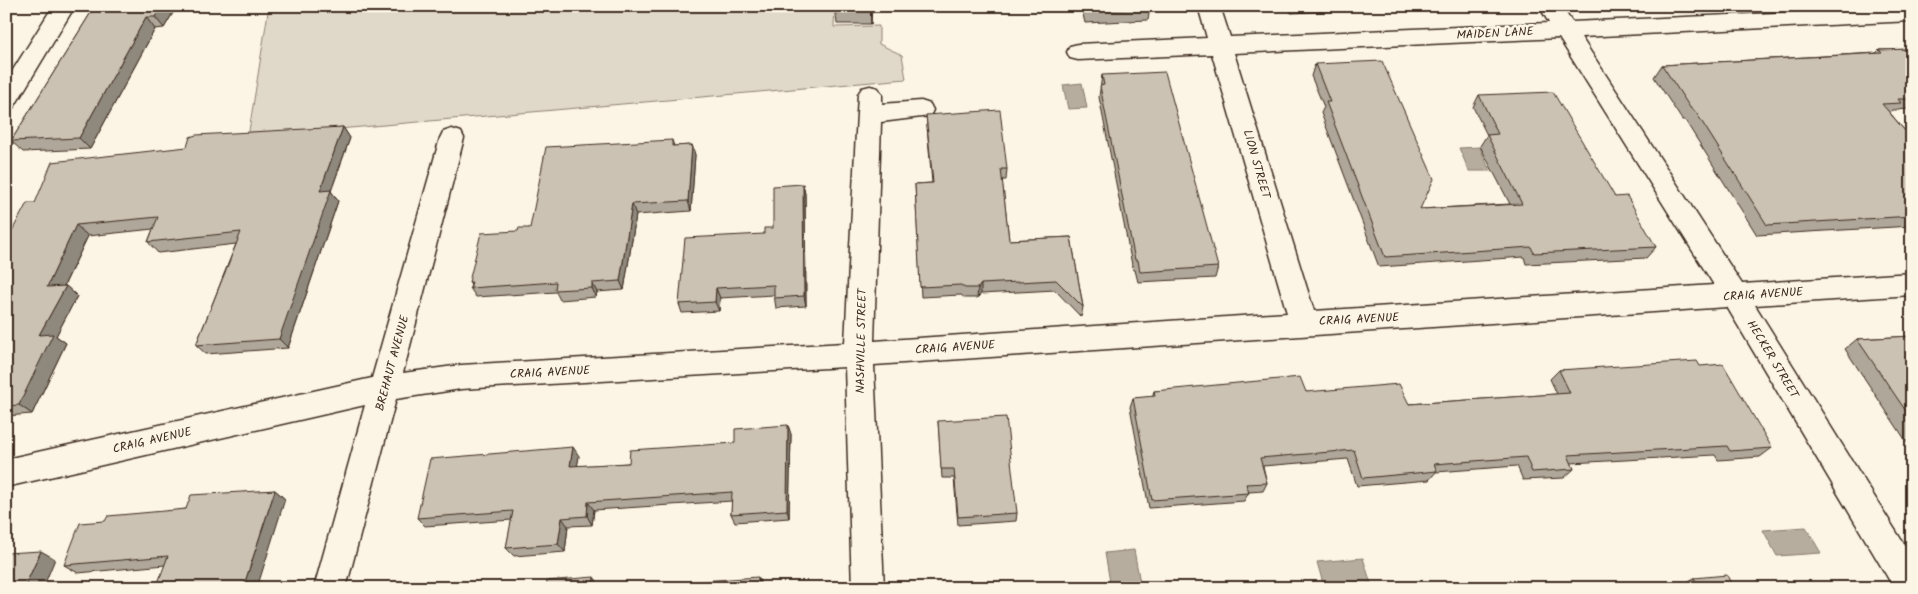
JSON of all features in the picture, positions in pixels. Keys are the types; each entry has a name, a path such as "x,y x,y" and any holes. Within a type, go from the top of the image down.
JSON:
{"street":[{"path":"6,101 64,6"},
{"name":"LION STREET","path":"1210,6 1304,323"},
{"name":"HECKER STREET","path":"1550,6 1563,30 1735,296 1912,587"},
{"name":"MAIDEN LANE","path":"1078,52 1563,30 1898,12"},
{"name":"NASHVILLE STREET","path":"868,588 859,354 870,104 921,110"},
{"name":"BREHAUT AVENUE","path":"330,588 452,138"},
{"name":"CRAIG AVENUE","path":"6,473 385,388 461,377 859,354 1912,284"}],"shaded area":[{"path":"269,6 835,6 834,27 879,26 879,44 902,55 906,79 248,137"},
{"path":"1082,83 1087,108 1068,109 1063,85"},
{"path":"1480,147 1490,171 1469,171 1459,148"},
{"path":"1806,527 1821,553 1777,556 1763,530"},
{"path":"1134,550 1141,588 1111,588 1105,553"},
{"path":"1363,558 1371,584 1324,587 1317,562"}],"building":[{"path":"95,6 161,6 155,17 146,17 79,138 11,141"},
{"path":"1085,6 1150,6 1150,8 1086,12"},
{"path":"1912,49 1912,99 1898,99 1901,103 1882,104 1912,139 1912,216 1767,225 1697,114 1691,109 1662,65 1882,53 1879,50"},
{"path":"1382,61 1434,179 1420,209 1522,204 1487,135 1498,134 1479,95 1553,92 1615,197 1627,196 1656,247 1534,253 1531,247 1385,257 1326,102 1330,102 1315,64"},
{"path":"1165,72 1218,267 1140,272 1138,260 1135,260 1100,86 1104,85 1102,75"},
{"path":"1000,110 1007,169 1001,169 1009,240 1071,237 1083,307 1056,280 981,284 978,288 965,288 961,285 920,287 915,184 933,183 926,115"},
{"path":"343,127 320,191 331,190 279,339 196,345 241,232 148,242 158,217 76,225 47,287 66,286 39,335 53,334 19,405 6,406 6,242 27,203 35,203 52,162 187,147 190,137 196,135"},
{"path":"672,140 672,146 692,145 688,201 632,204 620,281 592,283 592,288 555,290 556,282 470,288 472,282 469,282 481,233 518,231 519,228 530,228 546,147"},
{"path":"803,184 804,296 774,298 774,285 716,288 715,302 679,304 685,238 764,234 764,228 773,228 773,186"},
{"path":"1912,336 1912,420 1857,339"},
{"path":"1697,361 1700,366 1723,364 1772,448 1730,451 1727,446 1568,455 1574,469 1532,472 1526,457 1434,464 1437,471 1363,478 1354,450 1260,458 1267,483 1246,484 1249,493 1152,500 1133,398 1155,396 1154,391 1300,377 1306,392 1399,384 1409,404 1570,393 1559,370"},
{"path":"1006,417 1017,513 958,517 954,469 941,469 938,421"},
{"path":"788,425 787,510 731,514 732,492 588,502 587,516 562,518 558,544 506,548 513,511 417,518 430,459 573,447 570,466 629,463 630,450 735,443 735,429"},
{"path":"275,490 243,588 156,588 168,556 64,565 80,523 105,521 108,516 186,509 191,495"},
{"path":"41,551 24,588 6,588 6,553"},
{"path":"1727,575 1733,588 1699,588 1694,578"},
{"path":"594,577 593,588 546,588 547,581"},
{"path":"758,577 758,588 661,588 661,584"}]}
